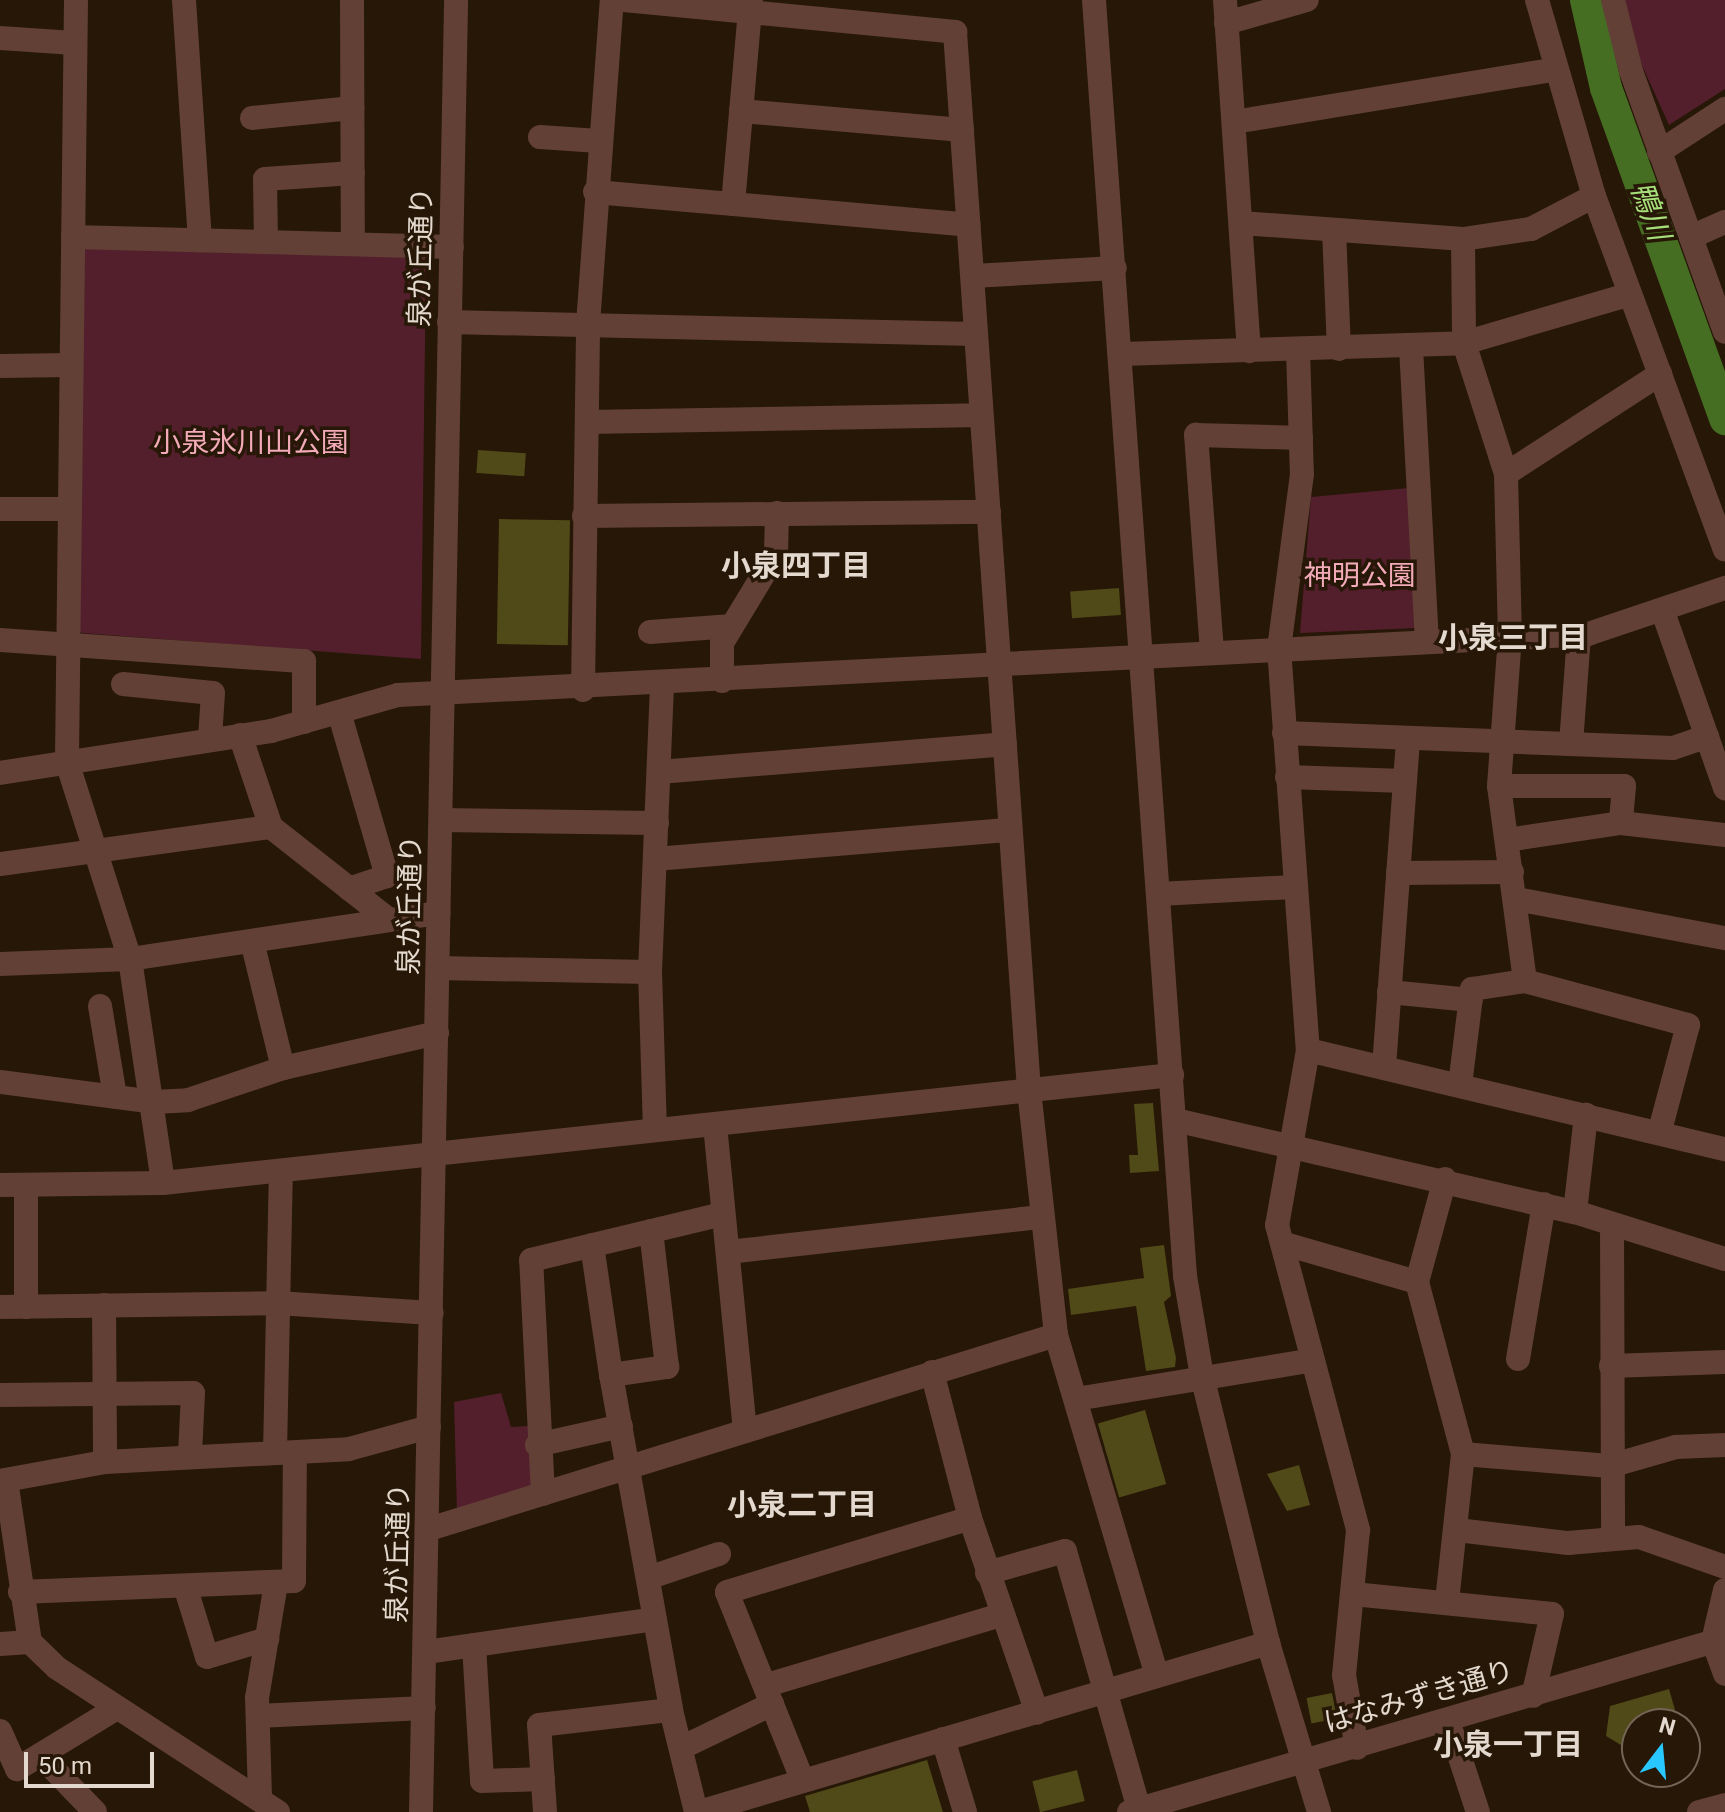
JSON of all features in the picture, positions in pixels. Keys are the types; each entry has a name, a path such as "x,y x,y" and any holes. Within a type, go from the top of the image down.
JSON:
{"street":[{"path":"76,0 66,640 67,762 130,959 154,1102 163,1183"},
{"path":"184,0 200,240"},
{"path":"352,0 353,244"},
{"name":"泉が丘通り","path":"421,1812 429,1529 456,0"},
{"path":"583,690 588,324 595,192 612,0"},
{"path":"624,0 751,6 955,32 1010,830 1041,1217 1056,1335 1157,1675"},
{"path":"1094,0 1122,354 1185,1276 1202,1376 1268,1643 1298,1762 1319,1812"},
{"path":"1249,351 1226,11 1307,0"},
{"path":"1537,0 1553,70 1594,196 1725,550"},
{"path":"1613,0 1659,152 1725,332"},
{"path":"733,204 751,6"},
{"path":"0,38 74,43"},
{"path":"1234,122 1553,70"},
{"path":"252,118 353,108"},
{"path":"1659,152 1725,109"},
{"path":"741,111 962,130"},
{"path":"540,137 599,141"},
{"path":"266,242 265,179 353,173"},
{"path":"595,192 969,225"},
{"path":"1241,223 1463,239 1531,229 1594,196"},
{"path":"1691,237 1725,222"},
{"path":"1334,230 1339,349"},
{"path":"73,237 452,247"},
{"path":"1463,239 1464,343 1506,474 1510,636 1499,786 1525,981"},
{"path":"973,276 1115,268"},
{"path":"1122,354 1464,343 1630,294"},
{"path":"449,322 975,334"},
{"path":"1411,347 1427,639"},
{"path":"1298,350 1301,438 1279,648 1308,1050 1277,1225 1285,1244 1358,1530 1344,1675 1357,1748"},
{"path":"0,366 70,365"},
{"path":"1506,474 1660,374"},
{"path":"587,422 981,415"},
{"path":"1212,652 1196,435 1301,438"},
{"path":"0,509 68,509"},
{"path":"584,516 989,512"},
{"path":"722,681 722,643 776,554 777,513"},
{"path":"0,773 240,735 304,722 398,695 443,698 1427,639 1579,634 1663,612 1725,588"},
{"path":"1663,612 1724,784"},
{"path":"650,632 732,626"},
{"path":"1571,744 1579,634"},
{"path":"0,640 66,640 304,661 304,722"},
{"path":"123,684 213,693 210,738"},
{"path":"655,1130 650,972 662,685"},
{"path":"339,712 387,876 349,889"},
{"path":"1284,733 1673,748 1707,736"},
{"path":"240,735 271,827 389,920"},
{"path":"1384,1067 1408,738"},
{"path":"659,772 1005,744"},
{"path":"1287,777 1405,781"},
{"path":"1499,786 1624,786 1621,823"},
{"path":"441,820 657,823"},
{"path":"1507,840 1621,823 1725,835"},
{"path":"0,864 96,854 271,827"},
{"path":"655,859 1010,830"},
{"path":"1398,873 1512,872"},
{"path":"1159,894 1294,887"},
{"path":"1516,899 1725,938"},
{"path":"0,964 130,959 439,913"},
{"path":"252,941 283,1068"},
{"path":"438,968 650,972"},
{"path":"1460,1085 1472,989 1525,981 1688,1025 1660,1130"},
{"path":"1389,992 1471,1000"},
{"path":"100,1006 115,1097"},
{"path":"0,1082 154,1102 188,1100 283,1068 437,1033"},
{"path":"1308,1050 1660,1130 1725,1149"},
{"path":"0,1185 163,1183 281,1172 1172,1075"},
{"path":"1575,1212 1586,1115"},
{"path":"1175,1120 1292,1144 1544,1204 1725,1259"},
{"path":"715,1125 745,1429"},
{"path":"20,1592 294,1581 277,1303 281,1172"},
{"path":"1445,1179 1417,1282 1463,1454 1447,1601"},
{"path":"26,1186 26,1307"},
{"path":"1518,1359 1544,1204"},
{"path":"543,1494 537,1445 531,1260 723,1214"},
{"path":"728,1252 1041,1217"},
{"path":"1612,1225 1610,1466 1613,1536"},
{"path":"611,1375 667,1367 651,1231"},
{"path":"1285,1244 1417,1282"},
{"path":"592,1245 611,1375 671,1710 698,1812 1268,1643"},
{"path":"0,1307 277,1303 432,1313"},
{"path":"104,1305 105,1462"},
{"path":"429,1529 1056,1335"},
{"path":"1076,1399 1313,1360"},
{"path":"1611,1366 1725,1362"},
{"path":"932,1372 970,1518 1037,1713"},
{"path":"0,1395 193,1393 190,1454"},
{"path":"537,1445 621,1426"},
{"path":"30,1642 20,1592 8,1561 3,1481 105,1462 190,1454 349,1449 429,1427"},
{"path":"1463,1454 1610,1466 1676,1447 1725,1445"},
{"path":"802,1779 727,1592 970,1518"},
{"path":"1457,1530 1568,1543 1613,1536 1725,1567"},
{"path":"987,1573 1065,1551 1108,1691 1134,1810"},
{"path":"648,1578 719,1554"},
{"path":"269,1805 258,1716 276,1583"},
{"path":"185,1586 207,1657 267,1639"},
{"path":"1725,1590 1719,1639 1725,1674"},
{"path":"1353,1594 1447,1601 1552,1614 1533,1696"},
{"path":"683,1747 769,1694 1001,1615"},
{"path":"426,1652 655,1619"},
{"name":"はなみずき通り","path":"1134,1810 1357,1748 1719,1639"},
{"path":"0,1644 30,1642 117,1708 269,1805"},
{"path":"474,1645 482,1781 543,1779"},
{"path":"0,1731 17,1769 117,1708"},
{"path":"258,1716 424,1708"},
{"path":"545,1812 539,1725 671,1710"},
{"path":"1448,1721 1478,1812"},
{"path":"943,1739 965,1812"},
{"path":"40,1755 95,1812"},
{"path":"1699,1812 1725,1805"}],"green space":[{"path":"1625,0 1725,0 1725,89 1669,125 1640,61"},
{"name":"小泉氷川山公園","path":"87,246 421,254 426,260 421,659 82,633 75,627 80,253"},
{"name":"神明公園","path":"1409,488 1416,628 1300,633 1311,497"},
{"path":"501,1393 511,1427 528,1426 536,1484 457,1512 454,1402"}],"building":[{"path":"478,450 526,453 524,476 476,473"},
{"path":"499,519 570,520 568,645 497,644"},
{"path":"1119,588 1121,615 1072,618 1070,591"},
{"path":"1153,1103 1159,1171 1130,1173 1129,1155 1138,1155 1134,1104"},
{"path":"1164,1245 1171,1296 1164,1302 1176,1358 1175,1367 1146,1371 1136,1306 1071,1315 1068,1289 1144,1278 1140,1248"},
{"path":"1145,1410 1166,1484 1119,1498 1098,1424"},
{"path":"1299,1465 1310,1505 1287,1511 1267,1474"},
{"path":"1669,1689 1674,1708 1621,1708 1621,1745 1606,1736 1610,1706"},
{"path":"1332,1693 1337,1719 1311,1723 1306,1698"},
{"path":"927,1760 943,1812 810,1812 805,1796"},
{"path":"1077,1770 1085,1801 1040,1812 1032,1781"}],"waterway":[{"name":"鴨川","path":"1586,0 1606,88 1725,419"}],"district":[{"name":"小泉四丁目","path":"796,566"},
{"name":"小泉三丁目","path":"1513,638"},
{"name":"小泉二丁目","path":"802,1505"},
{"name":"小泉一丁目","path":"1508,1745"}]}
